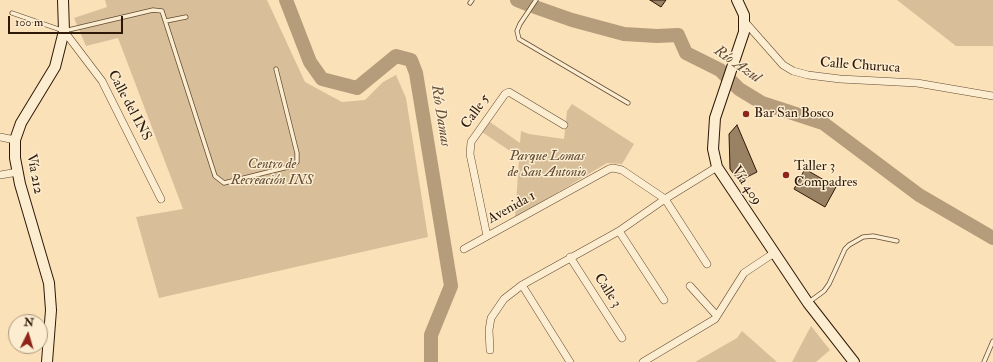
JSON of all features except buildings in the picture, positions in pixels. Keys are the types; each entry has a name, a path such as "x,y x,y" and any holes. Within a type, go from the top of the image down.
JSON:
{"street":[{"name":"Vía 212","path":"47,362 51,310 49,283 18,172 15,140 21,123 55,67 64,32 63,0"},
{"name":"Vía 409","path":"737,0 745,22 743,40 715,118 713,149 717,167 808,302 854,362"},
{"name":"Calle Churuca","path":"745,22 783,65 793,71 808,75 840,79 917,83 993,96"},
{"name":"Calle del INS","path":"64,32 102,81 161,199"},
{"name":"Calle 5","path":"487,236 470,154 471,142 509,92 564,125"},
{"path":"0,137 15,140"},
{"path":"490,350 489,330 491,318 504,300 522,285 618,231 665,199 717,167"},
{"name":"Avenida 1","path":"464,249 613,168 622,170 665,199"},
{"path":"0,174 18,172"},
{"path":"665,199 707,264"},
{"path":"618,231 664,300"},
{"path":"643,362 709,323 717,316 744,273 774,253"},
{"name":"Calle 3","path":"570,257 622,338"},
{"path":"522,285 570,362"},
{"path":"690,286 717,316"}],"lane":[{"path":"536,0 520,24 518,31 519,39 628,103"},
{"path":"12,13 64,32 153,10 162,11 215,176 224,183 292,166 297,162 297,153 276,69"},
{"path":"166,21 186,17"},
{"path":"808,302 824,291 830,284 845,249 849,244 863,237 873,236 897,241"},
{"path":"984,362 993,341"}],"green space":[{"name":"Centro de Recreación INS","path":"105,0 267,0 305,82 342,102 365,100 383,82 396,75 406,98 428,237 159,298 136,217 183,209 118,38 86,46 74,18 107,7"},
{"path":"897,0 993,0 993,46 956,46"},
{"name":"Parque Lomas de San Antonio","path":"572,104 634,144 622,164 607,163 515,218 519,159 516,155 482,132 490,122 520,143 521,131 529,134 564,139 567,111"},
{"path":"811,326 830,350 816,362 792,362"},
{"path":"742,331 777,362 695,362 737,338"}],"waterway":[{"name":"Río Damas","path":"286,0 310,62 322,79 357,88 396,56 411,60 416,73 451,286 431,335 431,362"},
{"name":"Río Azul","path":"517,0 527,4"},
{"name":"Río Azul","path":"535,7 572,20 624,34 657,36 678,35 686,53 720,70 739,89 762,103 823,123 919,195 993,238"}],"place":[{"name":"Bar San Bosco","path":"746,114"},
{"name":"Taller 3 Compadres","path":"786,175"}]}
